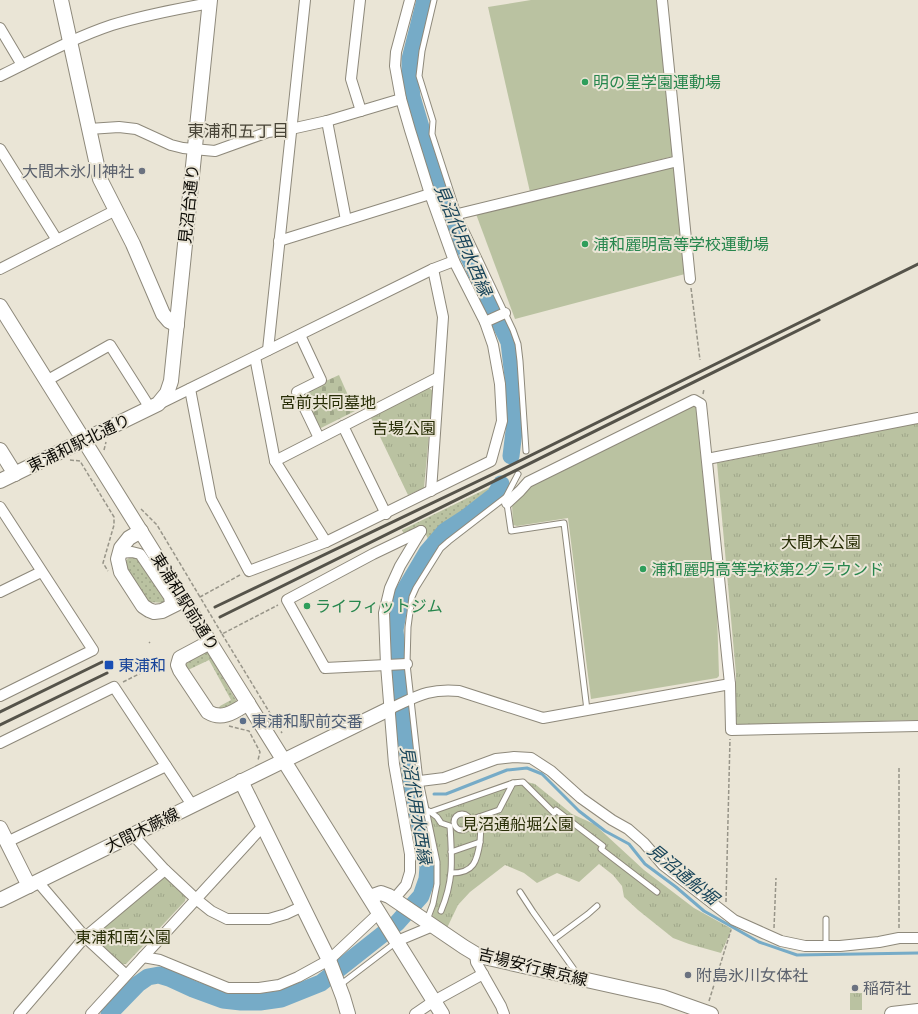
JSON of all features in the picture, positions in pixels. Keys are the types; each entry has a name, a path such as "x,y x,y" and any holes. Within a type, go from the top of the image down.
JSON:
{"street":[{"path":"60,0 100,178 133,244 162,314 177,325"},
{"path":"268,350 305,0"},
{"path":"360,0 351,79 361,111"},
{"path":"190,389 211,499 249,571 326,542 386,514 491,461 502,421 500,384 493,345 485,322 454,261 430,194 401,99 395,66 396,52 410,0"},
{"path":"662,0 690,279"},
{"path":"0,76 70,42 111,25 167,10 210,2"},
{"name":"見沼台通り","path":"154,406 167,393 171,381 210,2"},
{"path":"0,28 22,65"},
{"path":"90,129 119,127 136,128 171,145 194,150 215,151 268,132 291,129 327,121 401,99"},
{"path":"327,121 346,220"},
{"path":"0,149 57,240"},
{"path":"458,214 678,161"},
{"path":"279,241 430,194"},
{"path":"0,268 116,210"},
{"path":"46,381 110,345 154,406 433,269 454,261"},
{"path":"431,491 442,317 433,269"},
{"name":"東浦和駅前通り","path":"0,306 442,1014"},
{"path":"485,322 504,313"},
{"path":"300,335 321,380 297,392 319,438"},
{"path":"255,357 275,461 326,542"},
{"path":"275,461 437,378"},
{"path":"506,500 520,491 528,482 694,400 701,404 730,684 731,730 918,726"},
{"name":"東浦和駅北通り","path":"0,481 154,406"},
{"path":"707,459 918,418"},
{"path":"343,426 386,514"},
{"path":"0,450 15,474"},
{"path":"0,507 93,650 0,696"},
{"path":"397,901 406,886 410,872 410,854 394,764 386,665 384,613 390,588 400,566 421,530 286,600 325,668 386,665 408,664"},
{"path":"141,531 124,543 119,553 119,566 121,572 143,606 149,610 154,612 162,611 184,600"},
{"path":"119,553 132,552 140,554 169,597 169,608"},
{"path":"0,592 41,572"},
{"path":"210,642 180,658 178,665 180,670 208,712 212,715 225,716 248,703"},
{"path":"389,709 424,693 446,690 458,691 543,718 730,684"},
{"path":"0,743 114,687 192,805"},
{"name":"大間木蕨線","path":"0,900 389,709"},
{"path":"420,781 444,778 496,759 514,757 531,758 551,770 581,798 612,820 628,829 644,843 663,864 734,920 773,938 796,945 826,946 880,942 899,938 918,938"},
{"path":"7,842 166,766"},
{"path":"242,781 330,963 348,1014"},
{"path":"91,1014 264,825"},
{"path":"0,828 33,884 85,937 126,975"},
{"path":"133,835 165,870 196,899 211,911 227,919 269,919 286,914 303,906"},
{"path":"19,1014 85,937 165,870"},
{"name":"吉場安行東京線","path":"370,897 381,893 397,901 479,956 663,997 708,1013"},
{"path":"143,957 160,960 228,988 259,988 279,984 330,963 381,915"},
{"path":"396,939 425,921"},
{"path":"475,954 476,962 504,1014"},
{"path":"416,1014 434,1001 483,974"},
{"path":"892,1014 918,1011"}],"lane":[{"path":"434,0 422,51 419,76 433,121 432,134 458,214 513,330 518,344 526,451"},
{"path":"425,921 433,904 437,884 437,862 420,781 411,699 408,664 410,612 416,588 445,544 506,500 518,474"},
{"path":"506,500 511,531 564,523 587,710"},
{"path":"470,820 500,810 513,782"},
{"path":"441,911 448,895 452,873 452,825 455,818 460,814 466,815 470,820 469,826 464,830 458,829 452,825 441,823 438,817 429,811 513,782 523,782 554,813 556,810 603,846 601,849 657,892"},
{"path":"452,873 460,873 469,870 474,863 480,842 481,827 479,817"},
{"path":"452,852 480,842"},
{"path":"520,892 580,978"},
{"path":"553,940 588,914 596,906"},
{"path":"826,919 826,946"},
{"path":"338,984 396,939"}],"path":[{"path":"690,279 700,360"},
{"path":"107,440 104,449 108,455"},
{"path":"65,459 80,461 114,517 114,526 103,564 111,576"},
{"path":"137,504 157,525 282,733"},
{"path":"200,597 249,571"},
{"path":"222,634 286,600"},
{"path":"114,687 161,663"},
{"path":"726,913 731,730"},
{"path":"899,768 899,938"},
{"path":"773,938 776,878"},
{"path":"708,1013 731,929"}],"green space":[{"name":"明の星学園運動場","path":"531,0 657,0 674,156 530,192 488,7"},
{"name":"浦和麗明高等学校運動場","path":"675,167 685,274 515,319 476,214"},
{"name":"宮前共同墓地","path":"339,375 355,411 321,428 317,427 302,396 304,391"},
{"name":"吉場公園","path":"428,387 433,391 424,488 408,495 370,416"},
{"name":"浦和麗明高等学校第2グラウンド","path":"693,406 696,407 717,612 719,676 717,678 591,699 568,518 517,526 513,525 512,504 535,483"},
{"name":"大間木公園","path":"918,423 918,720 736,725 736,674 717,463"},
{"path":"490,487 480,499 447,521 428,539 422,526 404,534 402,530"},
{"path":"133,557 143,562 164,595 167,603 147,602 127,569 125,561"},
{"path":"206,650 239,705 228,712 218,709 220,706 231,700 209,660 185,670 186,660"},
{"name":"見沼通船堀公園","path":"515,779 535,784 572,814 594,824 644,870 694,908 732,929 721,953 673,938 624,897 622,886 613,875 599,864 579,882 557,873 537,883 524,873 505,865 470,892 458,905 447,928 432,917 437,897 439,877 428,810"},
{"name":"東浦和南公園","path":"166,877 186,896 185,901 126,964 122,964 93,938 93,934 162,878"},
{"path":"850,993 862,993 862,1010 850,1010"}],"waterway":[{"name":"見沼代用水西縁","path":"425,0 410,59 412,97 444,205 509,342 514,386 515,423 511,456"},
{"name":"見沼代用水西縁","path":"109,1014 138,984 148,977 159,975 223,1000 260,1002 281,999 321,983 397,923 421,896 427,879 428,867 412,786 404,724 395,630 401,596 427,552 445,531 468,516 495,495 501,484"},
{"name":"見沼通船堀","path":"434,794 446,794 507,770 527,768 542,774 579,811 605,831 629,844 645,864 676,887 704,911 759,942 797,955 918,953"}],"railway":[{"path":"215,607 495,473 918,264"},
{"path":"220,617 819,320"},
{"path":"0,712 102,662"},
{"path":"0,725 107,673"}],"place":[{"name":"明の星学園運動場","path":"585,82"},
{"name":"大間木氷川神社","path":"142,171"},
{"name":"浦和麗明高等学校運動場","path":"585,244"},
{"name":"浦和麗明高等学校第2グラウンド","path":"643,569"},
{"name":"ライフィットジム","path":"307,606"},
{"name":"東浦和","path":"109,665"},
{"name":"東浦和駅前交番","path":"243,721"},
{"name":"附島氷川女体社","path":"688,975"},
{"name":"稲荷社","path":"855,988"}],"district":[{"name":"東浦和五丁目","path":"238,131"}]}
